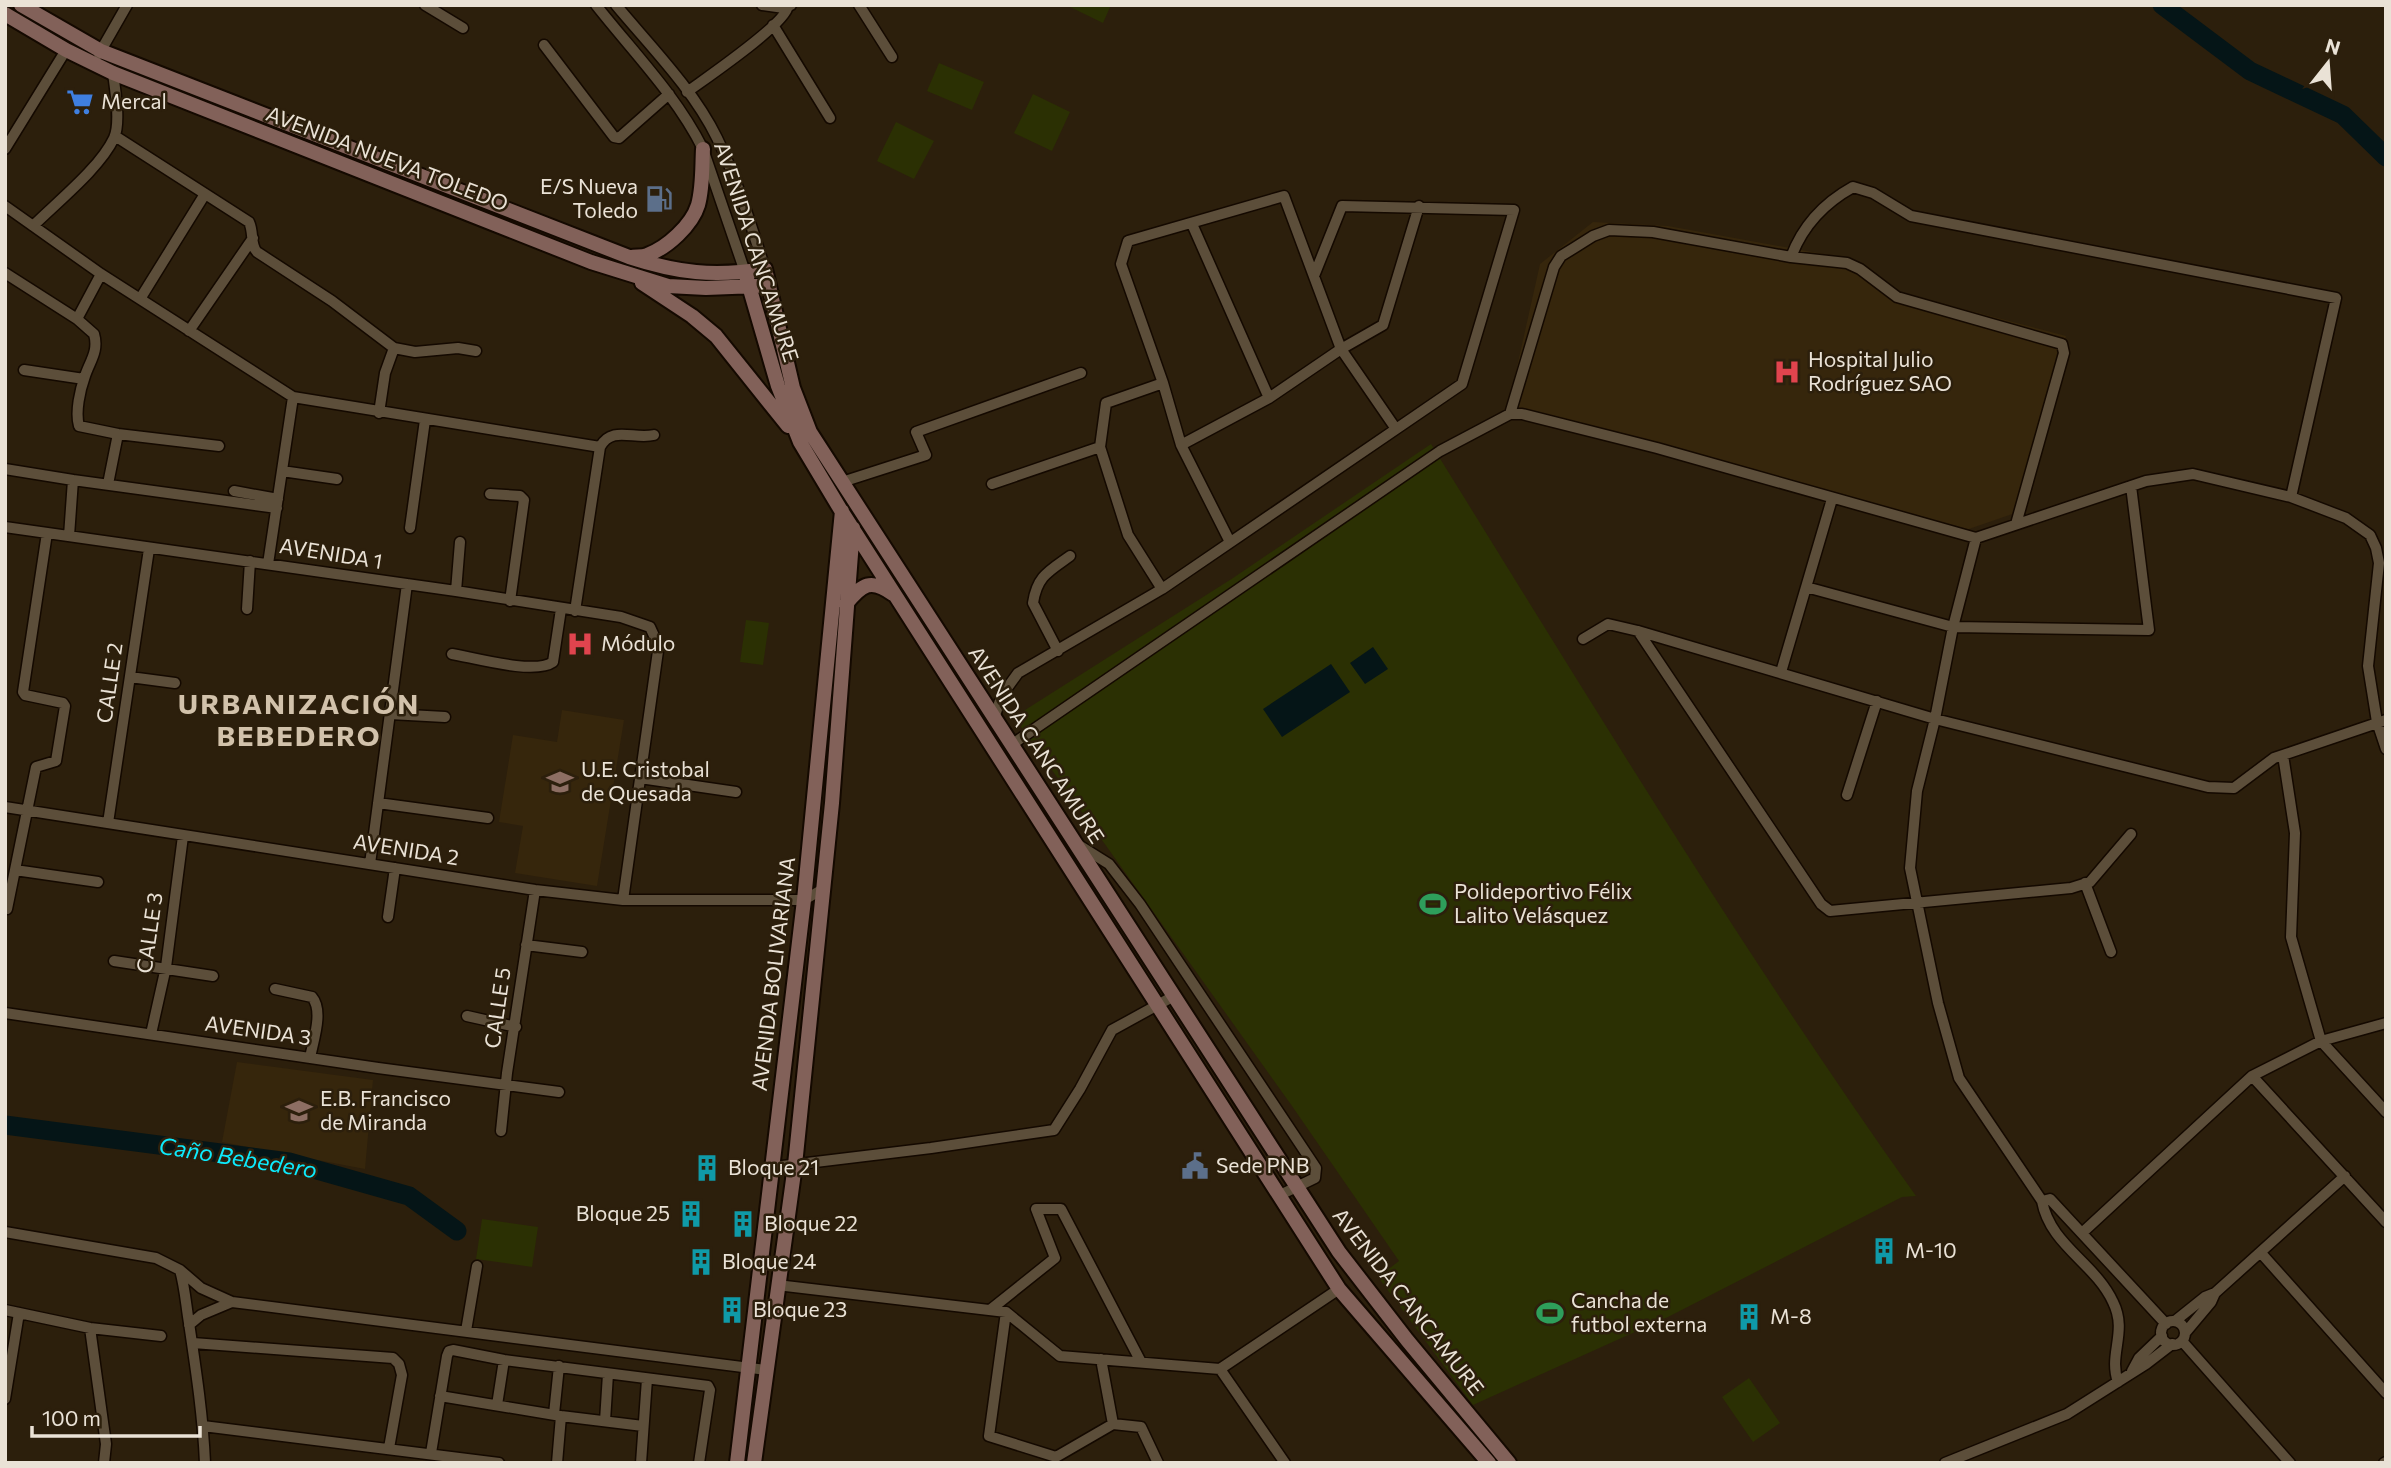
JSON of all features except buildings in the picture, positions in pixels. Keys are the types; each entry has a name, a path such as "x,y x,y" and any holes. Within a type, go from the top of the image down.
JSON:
{"main road":[{"name":"AVENIDA NUEVA TOLEDO","path":"22,5 97,57 113,73 591,262 668,286 706,288 768,285"},
{"name":"AVENIDA NUEVA TOLEDO","path":"5,14 66,50 97,57 629,257 668,270 706,273 765,269"},
{"path":"629,257 647,255 665,245 689,220 697,208 701,188 703,149"},
{"name":"AVENIDA CANCAMURE","path":"765,269 793,388 810,432 1339,1252 1509,1463"},
{"name":"AVENIDA CANCAMURE","path":"745,272 778,386 800,442 842,512 1339,1289 1489,1463"},
{"path":"632,276 692,316 716,336 800,442"},
{"name":"AVENIDA BOLIVARIANA","path":"737,1463 804,900 844,486"},
{"name":"AVENIDA BOLIVARIANA","path":"754,1463 795,1165 832,803 855,503"},
{"path":"846,604 855,593 867,585 876,584 895,594"}],"street":[{"path":"97,57 127,5"},
{"path":"425,5 463,28"},
{"name":"AVENIDA CANCAMURE","path":"596,5 669,94 703,149 745,272"},
{"name":"AVENIDA CANCAMURE","path":"616,5 687,92 717,137 765,269"},
{"path":"762,5 790,6"},
{"path":"859,5 892,57"},
{"path":"687,92 773,25 790,6"},
{"path":"773,25 830,118"},
{"path":"544,45 614,137 619,138 669,94"},
{"path":"5,149 66,50"},
{"path":"33,226 93,168 115,136 113,73"},
{"path":"115,136 249,222 253,231 254,249 257,252 332,301 394,348 415,352 458,348 475,351"},
{"path":"1791,257 1797,240 1817,213 1853,187 1873,193 1911,216 2336,298 2291,496"},
{"path":"139,299 205,194"},
{"path":"1230,542 1181,445 1163,383 1121,264 1128,241 1284,196 1341,349 1396,429"},
{"path":"5,206 101,274 293,397 425,421 600,447"},
{"path":"994,718 1002,695 1018,673 1162,589 1462,384 1514,210 1342,206 1314,276"},
{"path":"1181,445 1269,398 1341,349 1383,325 1419,206"},
{"path":"1192,224 1269,398"},
{"path":"1510,414 1554,267 1561,256 1593,236 1609,230 1653,232 1791,257 1847,263 1860,269 1897,298 2062,344 2064,353 2016,524"},
{"path":"189,331 253,238"},
{"path":"5,273 77,318 94,334 96,351 83,379 77,418 79,426 118,434 219,446"},
{"path":"77,318 101,274"},
{"path":"379,413 385,373 394,348"},
{"path":"23,370 83,379"},
{"path":"844,486 926,455 916,432 1081,373"},
{"path":"1162,589 1128,535 1100,447 1106,403 1163,383"},
{"path":"268,564 293,397"},
{"path":"1011,745 1440,451 1510,414 1531,415 1644,444 1976,538 2146,481 2193,474 2291,496 2346,518 2370,536 2376,548 2378,578 2368,666 2386,749"},
{"path":"410,528 425,421"},
{"path":"108,484 118,434"},
{"path":"575,611 600,447 606,439 615,435 642,438 653,435"},
{"path":"992,484 1100,447"},
{"path":"5,469 74,480 277,503"},
{"path":"282,471 337,479"},
{"path":"69,536 74,480"},
{"path":"1806,587 1953,627 2149,630 2131,486"},
{"path":"234,491 277,503"},
{"path":"490,494 520,496 524,500 510,601"},
{"path":"1781,672 1832,499"},
{"name":"AVENIDA 1","path":"5,527 456,591 621,617 650,627 658,651 640,778"},
{"path":"7,909 36,768 57,761 65,706 63,703 25,695 23,692 47,533"},
{"path":"1976,538 1953,627 1935,719 1917,791 1910,868 1937,1003 1959,1077 2042,1201 2044,1213 2052,1229 2109,1293 2117,1309 2120,1327 2114,1371 2118,1382"},
{"path":"456,591 460,542"},
{"name":"CALLE 2","path":"108,823 149,549"},
{"path":"1058,651 1033,603 1043,575 1070,556"},
{"path":"247,609 250,561"},
{"path":"370,864 407,584"},
{"path":"452,654 528,667 549,666 553,662 561,609"},
{"path":"1583,639 1608,624 1638,631 1935,719 2208,787 2234,788 2274,758 2382,721"},
{"path":"1638,631 1821,904 1830,911 2071,888 2090,882 2132,834"},
{"path":"130,677 175,683"},
{"path":"1847,795 1877,701"},
{"path":"390,714 445,717"},
{"path":"2283,755 2295,833 2291,937 2321,1041 2386,1111"},
{"path":"623,900 640,778 736,792"},
{"path":"378,803 488,818"},
{"name":"AVENIDA 2","path":"5,807 535,890 623,900 804,900"},
{"path":"1037,817 1052,808"},
{"name":"CALLE 3","path":"151,1034 166,967 183,836"},
{"path":"1074,842 1109,864 1140,904 1317,1168 1315,1178 1280,1195"},
{"path":"387,917 395,868"},
{"path":"15,870 98,883"},
{"path":"2085,883 2111,952"},
{"path":"821,914 804,900 823,889"},
{"name":"CALLE 5","path":"501,1131 535,890"},
{"path":"526,945 582,952"},
{"path":"114,961 213,976"},
{"path":"275,989 312,997 316,1001 318,1012 310,1058"},
{"path":"774,1167 1054,1130 1112,1030 1174,996"},
{"name":"AVENIDA 3","path":"5,1013 559,1092"},
{"path":"467,1016 516,1027"},
{"path":"2082,1233 2252,1076 2321,1041 2386,1023"},
{"path":"2252,1076 2386,1222"},
{"path":"2132,1372 2139,1358 2162,1336 2170,1323 2205,1297 2215,1293 2345,1176"},
{"path":"2042,1201 2050,1199 2170,1323 2182,1325 2180,1339"},
{"path":"990,1310 1055,1258 1036,1209 1061,1209 1141,1362"},
{"path":"5,1232 156,1258 180,1270 201,1288 232,1302 766,1370"},
{"path":"2260,1253 2386,1393"},
{"path":"466,1331 477,1266"},
{"path":"180,1270 193,1343 205,1463"},
{"path":"777,1285 1006,1312 1060,1356 1220,1369 1339,1289"},
{"path":"1945,1463 2067,1414 2118,1382 2180,1339 2211,1302 2215,1293"},
{"path":"189,1325 201,1315 232,1302"},
{"path":"5,1310 90,1328 161,1336"},
{"path":"5,1399 19,1312"},
{"path":"1006,1312 989,1436 1056,1457 1113,1424 1141,1427 1158,1463"},
{"path":"90,1328 106,1444 104,1463"},
{"path":"2162,1336 2180,1339 2290,1463"},
{"path":"1393,1351 1408,1340"},
{"path":"193,1343 393,1358 399,1364 402,1375 389,1448"},
{"path":"431,1453 449,1351 453,1350 504,1360 708,1386 710,1390 699,1463"},
{"path":"1101,1359 1113,1424"},
{"path":"496,1405 504,1360"},
{"path":"558,1463 559,1366"},
{"path":"1220,1369 1285,1463"},
{"path":"605,1421 608,1374"},
{"path":"641,1463 647,1378"},
{"path":"440,1396 643,1426"},
{"path":"203,1426 499,1463"}],"shaded area":[{"name":"Hospital Julio Rodríguez SAO","path":"1593,222 1668,226 1846,258 1891,290 2066,336 2021,511 1966,530 1508,407 1540,264"},
{"path":"1373,647 1388,669 1365,684 1350,663"},
{"path":"1331,664 1350,692 1282,737 1263,709"},
{"name":"U.E. Cristobal de Quesada","path":"562,710 624,720 597,886 515,873 523,826 499,822 513,735 557,742"},
{"name":"E.B. Francisco de Miranda","path":"237,1062 373,1080 365,1169 222,1142"}],"green space":[{"path":"1066,5 1111,5 1103,23"},
{"path":"939,63 984,82 972,110 927,91"},
{"path":"1033,94 1070,112 1052,151 1014,133"},
{"path":"896,122 934,141 914,179 877,161"},
{"name":"Polideportivo Félix Lalito Velásquez","path":"1431,444 1728,918 1789,1012 1916,1196 1902,1197 1668,1317 1473,1405 1378,1277 1399,1261 1292,1106 1014,717 1233,578"},
{"path":"746,620 769,623 763,665 740,662"},
{"path":"482,1219 538,1227 532,1267 476,1259"},
{"path":"1749,1378 1780,1423 1753,1442 1722,1397"}],"waterway":[{"path":"2162,5 2250,71 2343,115 2386,157"},
{"name":"Caño Bebedero","path":"5,1125 289,1162 409,1196 457,1231"}],"place":[{"name":"Mercal","path":"80,102"},
{"name":"E/S Nueva Toledo","path":"659,199"},
{"name":"Hospital Julio Rodríguez SAO","path":"1787,372"},
{"name":"Módulo","path":"580,644"},
{"name":"U.E. Cristobal de Quesada","path":"560,782"},
{"name":"Polideportivo Félix Lalito Velásquez","path":"1433,904"},
{"name":"E.B. Francisco de Miranda","path":"299,1111"},
{"name":"Sede PNB","path":"1195,1166"},
{"name":"Bloque 21","path":"707,1168"},
{"name":"Bloque 25","path":"691,1214"},
{"name":"Bloque 22","path":"743,1224"},
{"name":"M-10","path":"1884,1251"},
{"name":"Bloque 24","path":"701,1262"},
{"name":"Bloque 23","path":"732,1310"},
{"name":"Cancha de futbol externa","path":"1550,1313"},
{"name":"M-8","path":"1749,1317"}],"district":[{"name":"URBANIZACIÓN BEBEDERO","path":"299,720"}]}
